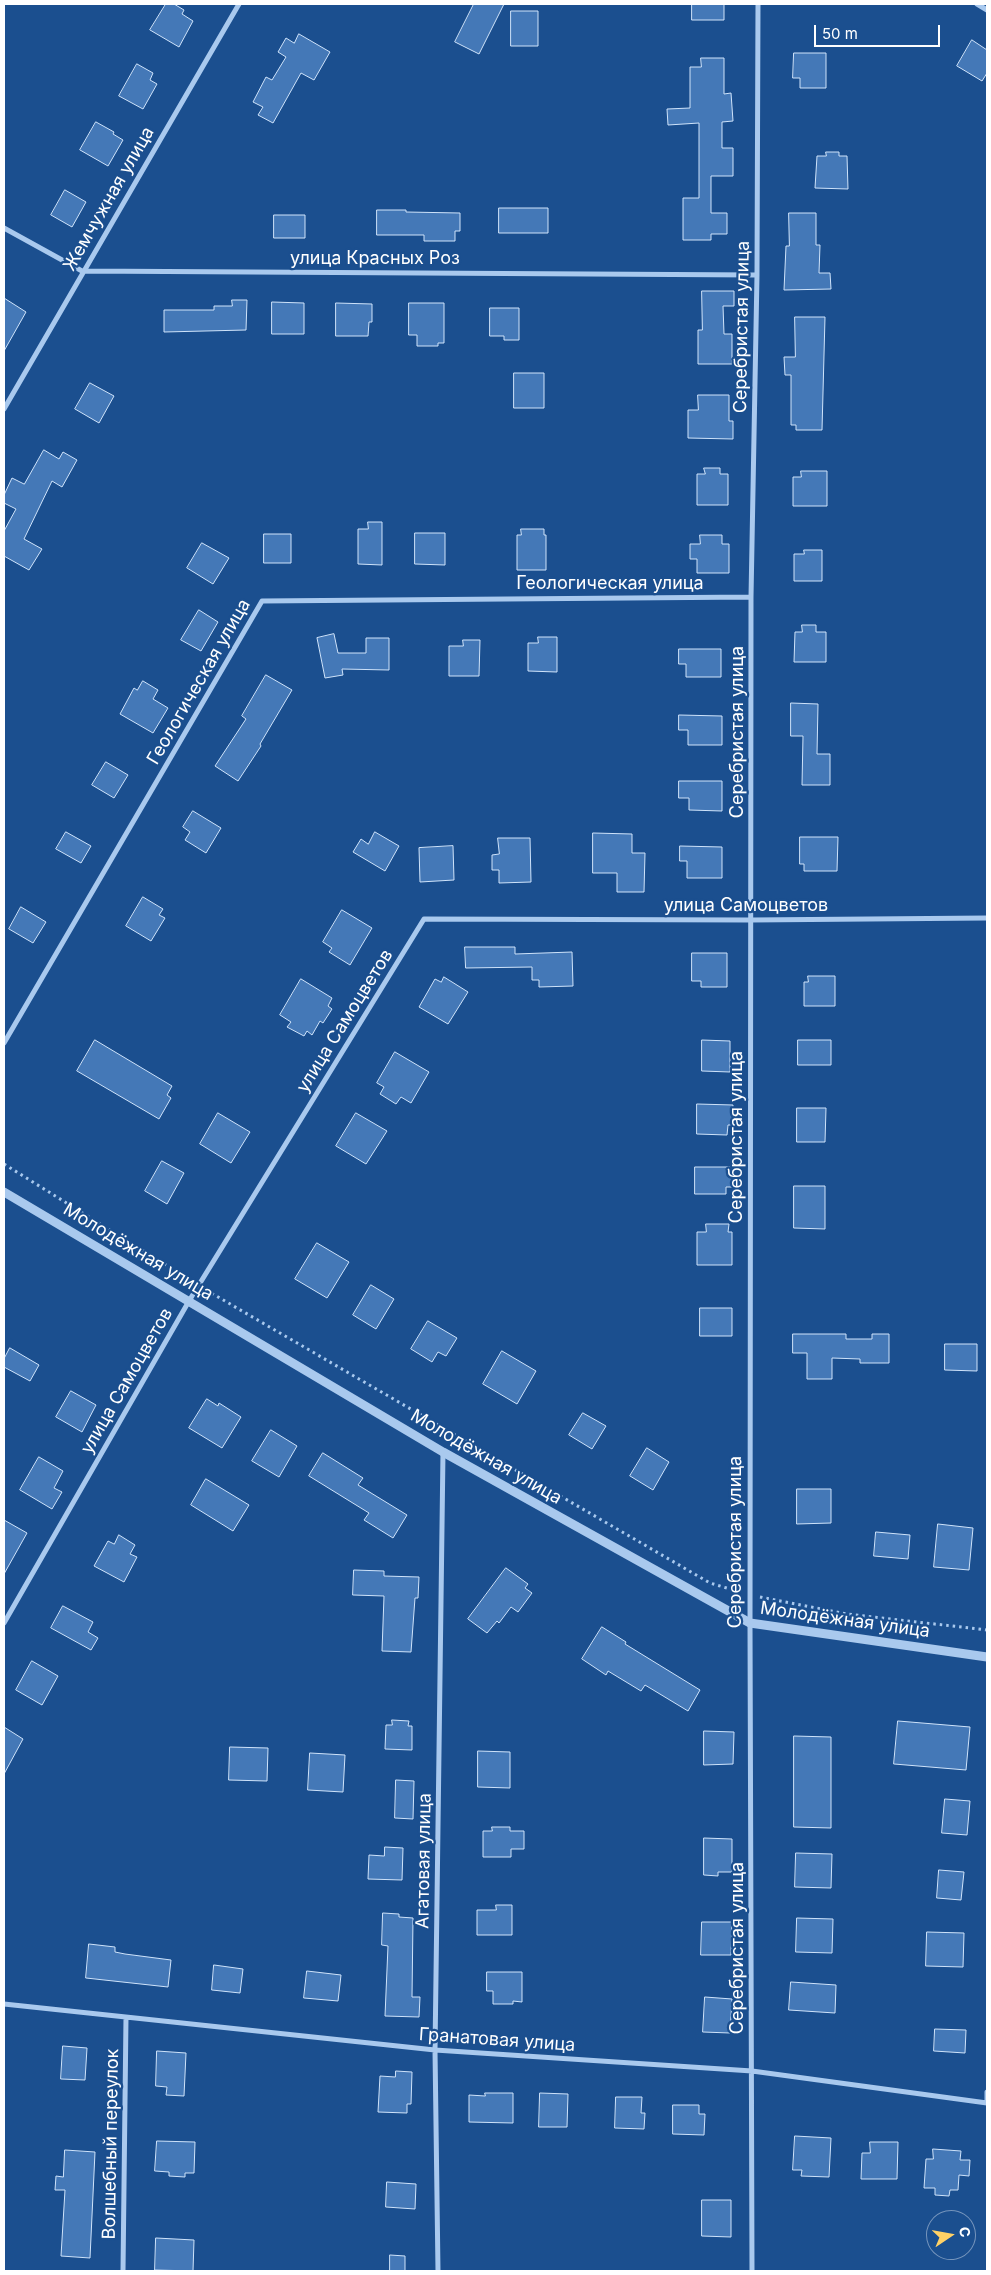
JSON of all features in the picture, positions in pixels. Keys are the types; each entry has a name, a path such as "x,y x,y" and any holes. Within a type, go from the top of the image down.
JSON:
{"street":[{"name":"Жемчужная улица","path":"4,409 239,4"},
{"name":"Серебристая улица","path":"752,2271 750,1623 751,596 757,276 758,4"},
{"path":"977,4 987,10"},
{"name":"улица Красных Роз","path":"4,228 82,272 757,276"},
{"name":"Геологическая улица","path":"4,1043 262,600 751,596"},
{"name":"улица Самоцветов","path":"4,1623 198,1285 424,919 751,920 987,918"},
{"name":"Молодёжная улица","path":"4,1192 443,1452 750,1623 987,1657"},
{"name":"Агатовая улица","path":"438,2271 435,2050 443,1452"},
{"name":"Гранатовая улица","path":"4,2004 435,2050 752,2071 987,2103"},
{"name":"Волшебный переулок","path":"123,2271 126,2017"},
{"path":"987,2092 987,2103"}],"path":[{"path":"4,1164 198,1285 710,1584 847,1614 987,1630"}],"building":[{"path":"166,4 174,4 184,10 182,14 193,21 179,47 150,30"},
{"path":"474,4 504,4 479,54 455,42"},
{"path":"692,4 724,4 724,20 692,20"},
{"path":"511,11 538,11 538,46 511,46"},
{"path":"299,34 330,52 314,80 301,73 273,123 258,115 263,107 253,102 266,77 272,80 286,57 278,52 286,38 294,43"},
{"path":"972,40 987,50 987,73 982,81 957,66"},
{"path":"794,53 826,53 826,88 800,88 800,78 793,78"},
{"path":"701,58 724,58 724,94 731,93 733,121 722,122 722,148 733,148 733,176 711,176 711,213 727,213 727,234 711,234 711,240 683,240 683,198 699,198 699,123 668,125 667,109 690,108 690,67 701,67"},
{"path":"137,64 153,73 150,80 157,84 143,109 119,96"},
{"path":"96,122 114,132 113,134 123,140 108,166 80,150"},
{"path":"826,152 839,152 839,156 847,156 848,189 815,188 817,156 826,156"},
{"path":"65,190 86,202 72,227 51,215"},
{"path":"499,208 548,208 548,233 499,233"},
{"path":"377,210 460,213 460,231 455,231 455,241 424,241 424,235 377,235"},
{"path":"789,213 816,213 816,245 820,245 819,273 830,273 831,289 784,290 786,246 789,246"},
{"path":"274,215 305,215 305,238 274,238"},
{"path":"702,291 734,291 734,306 723,306 724,334 732,334 732,364 698,364 698,330 702,330"},
{"path":"4,298 26,312 4,351"},
{"path":"232,300 247,300 246,330 164,332 164,310 214,310 214,306 232,306"},
{"path":"272,302 304,303 304,334 272,334"},
{"path":"336,303 372,304 372,322 369,322 368,336 336,336"},
{"path":"409,303 444,303 444,343 438,343 438,346 417,346 417,335 409,335"},
{"path":"490,308 519,308 519,340 504,340 504,336 490,336"},
{"path":"795,317 825,317 822,430 796,430 796,425 791,425 791,375 785,375 784,357 795,357"},
{"path":"514,373 544,373 544,408 514,408"},
{"path":"90,383 114,396 99,423 75,409"},
{"path":"698,395 729,395 729,421 733,421 733,439 688,438 688,410 698,410"},
{"path":"44,450 59,459 63,452 77,460 62,487 52,481 24,539 42,549 29,570 4,556 4,531 16,509 4,503 4,495 12,478 24,484"},
{"path":"704,468 720,468 720,474 728,474 728,505 697,505 697,474 705,474"},
{"path":"801,471 827,471 827,506 793,506 793,477 801,477"},
{"path":"368,522 382,522 382,565 358,564 358,529 368,529"},
{"path":"521,529 544,529 544,535 546,535 546,570 517,570 517,535 521,535"},
{"path":"415,533 445,533 445,565 415,564"},
{"path":"264,534 291,534 291,563 264,563"},
{"path":"700,535 722,535 722,544 729,544 729,573 697,573 697,559 690,559 690,544 700,544"},
{"path":"202,543 229,558 213,584 187,568"},
{"path":"804,550 822,550 822,581 794,581 794,554 804,554"},
{"path":"199,610 218,622 201,651 181,640"},
{"path":"802,625 816,625 816,632 826,632 826,662 794,662 795,632 802,632"},
{"path":"334,634 338,653 366,653 366,638 389,638 389,670 342,669 343,675 325,678 317,638"},
{"path":"538,637 557,637 557,672 528,671 528,643 538,643"},
{"path":"463,640 480,640 479,676 449,676 449,646 463,646"},
{"path":"679,649 721,649 721,677 686,677 686,664 679,664"},
{"path":"266,675 292,690 260,744 261,746 238,781 215,766 246,719 242,716"},
{"path":"143,681 158,690 153,699 168,708 153,733 120,714 134,688 137,690"},
{"path":"791,703 818,704 817,754 830,754 830,785 802,785 803,736 791,736"},
{"path":"679,715 722,716 722,745 688,745 688,730 679,730"},
{"path":"106,762 128,775 114,798 92,785"},
{"path":"679,781 722,781 722,811 689,810 689,798 679,798"},
{"path":"193,811 221,828 206,853 185,840 190,832 183,827"},
{"path":"66,832 91,846 81,863 56,849"},
{"path":"375,832 399,846 385,871 353,852 361,839 368,844"},
{"path":"593,833 632,834 632,853 645,853 644,892 617,892 617,873 593,873"},
{"path":"800,837 838,837 837,871 804,871 804,864 800,864"},
{"path":"498,838 530,838 531,882 499,883 499,870 492,870 492,855 499,854"},
{"path":"453,846 454,880 420,882 419,848"},
{"path":"680,846 722,847 722,878 687,878 687,861 680,861"},
{"path":"143,897 163,909 159,915 165,918 151,941 126,926"},
{"path":"21,907 46,922 33,943 9,929"},
{"path":"342,910 372,928 350,965 329,952 332,948 323,942"},
{"path":"465,947 515,947 515,954 572,952 573,986 539,987 539,980 532,980 532,967 466,968"},
{"path":"692,953 727,953 727,987 701,987 701,981 692,981"},
{"path":"808,976 835,976 835,1006 804,1006 804,982 808,982"},
{"path":"444,977 468,992 448,1024 419,1007 435,979 441,982"},
{"path":"301,979 332,998 328,1006 332,1009 323,1023 320,1021 312,1035 307,1031 304,1036 287,1027 291,1022 280,1015"},
{"path":"95,1040 172,1086 167,1095 171,1098 159,1119 77,1071"},
{"path":"702,1040 730,1041 730,1072 702,1071"},
{"path":"798,1040 831,1040 831,1065 798,1065"},
{"path":"395,1052 429,1072 411,1103 401,1097 396,1104 380,1094 384,1087 377,1083"},
{"path":"697,1104 733,1105 732,1125 728,1125 727,1135 697,1134"},
{"path":"797,1108 826,1108 825,1142 797,1142"},
{"path":"218,1113 250,1132 231,1163 200,1144"},
{"path":"356,1113 387,1131 366,1164 336,1146"},
{"path":"162,1161 184,1173 167,1204 145,1191"},
{"path":"695,1167 733,1167 733,1187 726,1187 726,1194 695,1194"},
{"path":"794,1186 825,1186 825,1229 794,1228"},
{"path":"706,1224 729,1224 728,1232 732,1232 732,1265 697,1265 697,1232 706,1232"},
{"path":"317,1243 349,1262 327,1298 295,1279"},
{"path":"371,1285 394,1299 376,1329 353,1315"},
{"path":"700,1308 732,1308 732,1336 700,1336"},
{"path":"428,1321 457,1338 446,1356 438,1352 432,1362 411,1349"},
{"path":"793,1334 846,1334 846,1339 872,1339 872,1334 889,1334 889,1363 860,1363 860,1359 832,1358 832,1379 807,1379 807,1353 793,1353"},
{"path":"945,1344 977,1344 977,1371 945,1370"},
{"path":"10,1348 39,1365 30,1381 4,1367 4,1359"},
{"path":"502,1351 536,1371 517,1404 483,1384"},
{"path":"71,1391 96,1405 82,1432 56,1417"},
{"path":"207,1399 218,1406 219,1403 241,1417 222,1448 189,1428"},
{"path":"583,1413 606,1426 592,1449 569,1435"},
{"path":"271,1430 297,1446 279,1477 252,1461"},
{"path":"647,1448 669,1462 653,1490 630,1476"},
{"path":"323,1453 363,1478 358,1485 407,1515 393,1538 364,1520 369,1513 309,1476"},
{"path":"39,1457 63,1471 54,1488 62,1492 52,1509 20,1490"},
{"path":"206,1479 249,1505 233,1531 191,1505"},
{"path":"797,1489 831,1489 831,1523 797,1524"},
{"path":"4,1520 27,1533 4,1574"},
{"path":"938,1524 973,1528 969,1570 934,1567"},
{"path":"876,1532 910,1535 908,1559 874,1556"},
{"path":"119,1535 135,1545 130,1554 137,1557 124,1582 94,1566 108,1541 114,1544"},
{"path":"506,1568 528,1584 525,1588 532,1593 518,1612 511,1607 499,1623 497,1621 487,1633 468,1619"},
{"path":"354,1570 384,1571 384,1576 419,1577 418,1598 415,1598 411,1652 382,1651 384,1596 353,1595"},
{"path":"63,1606 93,1622 88,1632 98,1638 91,1650 51,1628"},
{"path":"602,1627 626,1642 625,1644 700,1690 688,1711 645,1685 641,1691 608,1671 606,1675 582,1659"},
{"path":"32,1661 58,1676 42,1705 16,1690"},
{"path":"392,1720 409,1721 408,1726 412,1726 412,1750 385,1749 386,1725 392,1725"},
{"path":"898,1721 970,1727 966,1770 894,1764"},
{"path":"4,1727 23,1739 4,1774"},
{"path":"704,1731 734,1732 733,1764 704,1765"},
{"path":"794,1736 831,1737 831,1828 794,1827"},
{"path":"230,1747 268,1748 267,1781 229,1780"},
{"path":"478,1751 510,1752 510,1788 478,1787"},
{"path":"310,1753 345,1755 343,1792 308,1790"},
{"path":"396,1780 414,1781 413,1819 395,1818"},
{"path":"945,1799 970,1801 967,1835 942,1833"},
{"path":"492,1827 510,1827 510,1831 524,1831 524,1849 511,1849 511,1857 483,1857 483,1831 492,1831"},
{"path":"704,1838 732,1839 732,1872 718,1872 718,1876 704,1875"},
{"path":"385,1847 403,1848 402,1880 368,1879 369,1855 384,1856"},
{"path":"796,1853 832,1854 831,1888 795,1887"},
{"path":"939,1870 964,1872 961,1900 937,1898"},
{"path":"496,1905 512,1905 512,1935 477,1935 477,1910 496,1910"},
{"path":"383,1913 399,1914 399,1917 413,1918 412,1997 420,1997 419,2017 385,2016 388,1946 382,1945"},
{"path":"797,1918 833,1919 832,1953 796,1952"},
{"path":"702,1922 732,1922 731,1955 701,1955"},
{"path":"927,1932 964,1933 963,1967 926,1966"},
{"path":"89,1944 115,1947 115,1952 125,1954 171,1960 168,1987 86,1978"},
{"path":"214,1965 243,1969 240,1993 212,1990"},
{"path":"307,1971 341,1975 338,2001 304,1998"},
{"path":"487,1972 522,1972 522,2002 513,2001 513,2004 493,2004 493,1991 487,1991"},
{"path":"791,1982 836,1985 835,2013 789,2010"},
{"path":"705,1997 732,1999 730,2033 703,2032"},
{"path":"935,2029 966,2030 965,2053 934,2051"},
{"path":"63,2046 87,2048 85,2080 61,2079"},
{"path":"157,2051 186,2053 184,2096 166,2095 167,2087 156,2086"},
{"path":"396,2071 412,2072 411,2104 407,2104 407,2113 378,2112 380,2076 395,2077"},
{"path":"485,2093 513,2093 513,2123 469,2122 469,2095 485,2096"},
{"path":"540,2093 568,2094 567,2127 539,2127"},
{"path":"616,2097 642,2097 641,2113 645,2113 644,2129 615,2128"},
{"path":"673,2105 699,2105 699,2114 705,2114 704,2135 673,2134"},
{"path":"795,2136 831,2138 829,2177 801,2176 802,2170 793,2170"},
{"path":"157,2141 195,2142 194,2173 185,2173 185,2177 169,2176 169,2172 155,2171"},
{"path":"870,2142 898,2142 897,2179 861,2179 862,2153 870,2153"},
{"path":"933,2149 961,2151 960,2160 970,2160 969,2176 959,2175 958,2190 950,2190 949,2196 935,2195 935,2188 924,2188 926,2159 933,2159"},
{"path":"65,2150 95,2152 90,2258 61,2256 65,2190 55,2190 56,2176 63,2177"},
{"path":"387,2182 416,2184 415,2209 386,2207"},
{"path":"702,2200 731,2200 731,2237 702,2236"},
{"path":"156,2238 194,2240 193,2271 155,2270"},
{"path":"390,2255 405,2256 405,2271 390,2271"}]}
